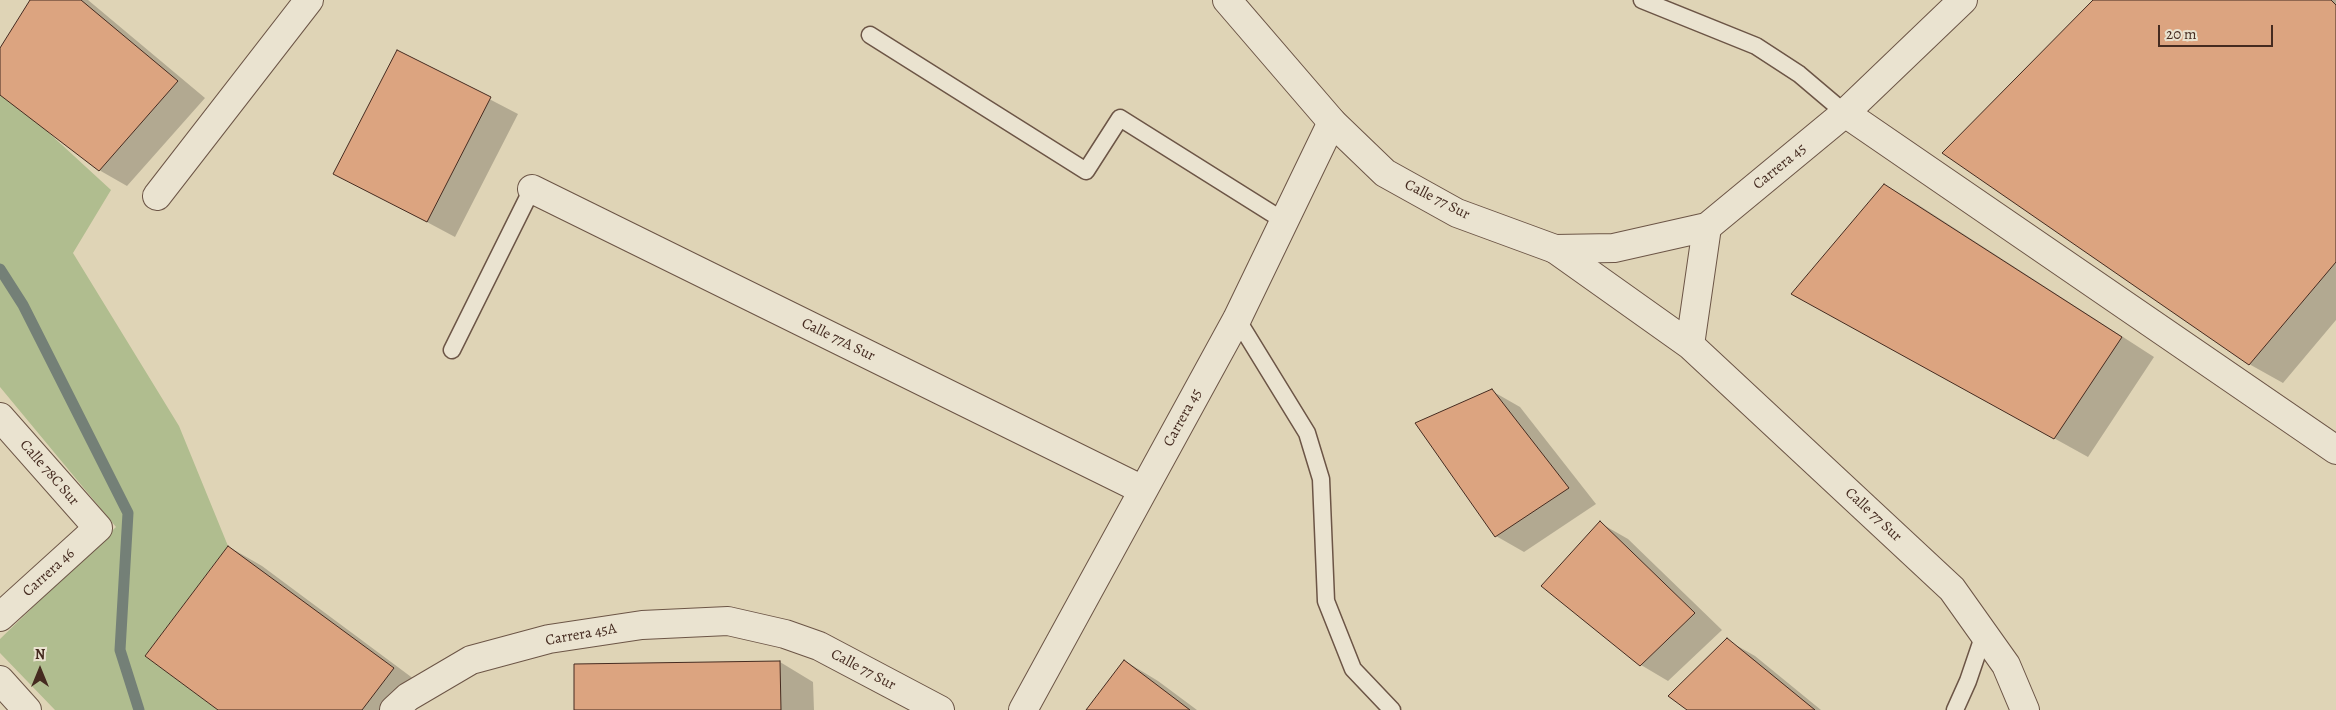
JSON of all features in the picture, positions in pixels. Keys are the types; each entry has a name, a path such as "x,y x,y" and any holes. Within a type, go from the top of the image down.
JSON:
{"street":[{"path":"157,196 310,0"},
{"name":"Calle 77 Sur","path":"1227,0 1332,122 1385,173 1457,213 1555,248 1690,346 1952,589 2006,665 2025,710"},
{"name":"Carrera 45","path":"1555,248 1614,248 1707,227 1845,113 1963,0"},
{"path":"1845,113 2336,450"},
{"name":"Carrera 45","path":"1023,710 1237,319 1332,122"},
{"name":"Calle 77A Sur","path":"532,189 1143,490"},
{"path":"1690,346 1707,227"},
{"name":"Calle 78C Sur","path":"0,417 98,528"},
{"name":"Carrera 46","path":"0,617 98,528"},
{"name":"Carrera 45A","path":"394,710 408,697 471,660 549,639 642,625 728,621 785,634"},
{"name":"Calle 77 Sur","path":"785,634 819,646 848,660 940,710"},
{"path":"0,680 28,710"}],"lane":[{"path":"1642,0 1756,46 1799,74 1845,113"},
{"path":"870,35 1086,171 1120,118 1284,221"},
{"path":"452,350 532,189"},
{"path":"1237,319 1307,434 1322,479 1326,600 1353,669 1392,710"},
{"path":"1955,710 1968,681 1984,634"}],"green space":[{"path":"0,88 111,190 73,253 179,426 228,546 145,656 218,710 55,710 0,653 0,639 116,527 0,387"}],"building":[{"path":"30,0 81,0 178,81 99,171 0,95 0,48"},
{"path":"2093,0 2331,0 2336,5 2336,262 2249,365 1942,153"},
{"path":"397,50 491,97 427,222 333,174"},
{"path":"1884,184 2122,337 2054,439 1791,294"},
{"path":"1492,389 1569,488 1495,537 1415,423"},
{"path":"1600,521 1695,613 1640,666 1541,586"},
{"path":"228,546 394,668 362,710 218,710 145,656"},
{"path":"1727,638 1815,710 1687,710 1668,696"},
{"path":"1124,660 1190,710 1086,710"},
{"path":"780,661 781,710 574,710 574,664"}],"waterway":[{"path":"0,269 23,305 128,513 120,650 139,710"}]}
